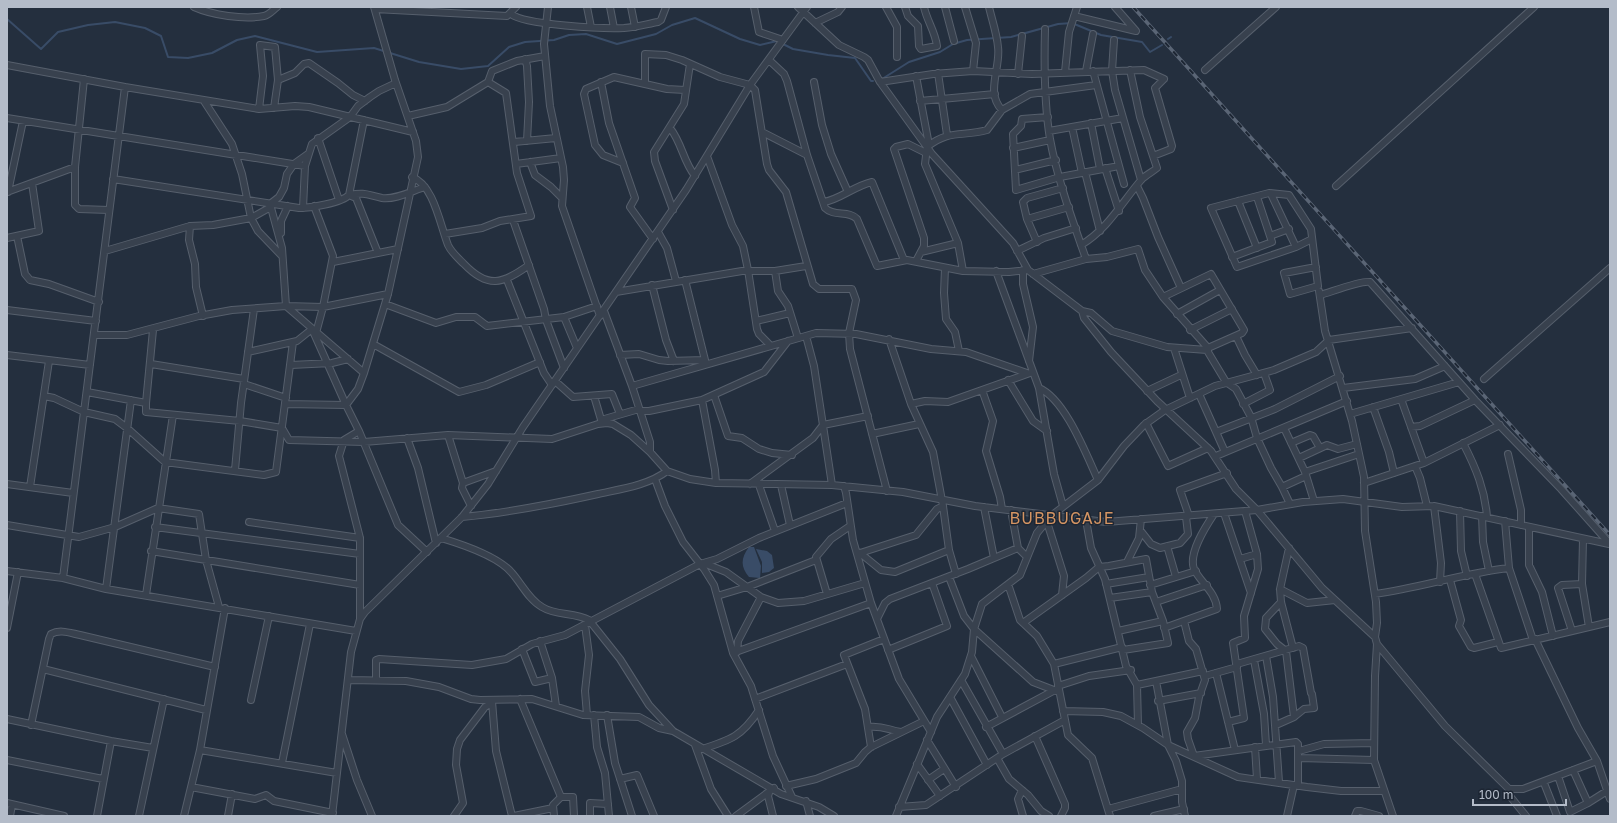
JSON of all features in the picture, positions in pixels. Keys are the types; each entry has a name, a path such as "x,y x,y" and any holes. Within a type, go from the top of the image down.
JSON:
{"street":[{"path":"194,7 209,12 238,16 264,16 277,7"},
{"path":"450,14 451,7"},
{"path":"346,405 358,389 388,294 418,149 396,83 374,8 450,14 504,16 511,14 516,7"},
{"path":"548,7 544,44 556,138 564,180 562,206 597,306 602,313 632,386 650,442 650,452"},
{"path":"587,7 591,27"},
{"path":"610,7 614,28"},
{"path":"631,7 635,27"},
{"path":"511,14 516,18 546,23 614,28 635,27 658,22 661,20 666,7"},
{"path":"754,7 759,32 783,40"},
{"path":"815,23 838,12 842,7"},
{"path":"886,7 897,27 897,57"},
{"path":"905,7 908,16 918,26 919,46 921,49 937,46 933,27 927,20 924,7"},
{"path":"945,7 954,41"},
{"path":"965,7 976,43 973,71"},
{"path":"989,7 998,46 995,73 995,94 997,105 1002,110"},
{"path":"1065,72 1069,32 1078,7"},
{"path":"1074,16 1107,22 1136,31 1115,7"},
{"path":"1205,70 1276,7"},
{"path":"1336,186 1534,7"},
{"path":"191,787 255,799 266,795 274,801 332,814 351,652 360,619 365,612 462,517 471,506 496,471 553,383 673,210 750,85 783,40 803,9 815,23 839,45 864,57 872,65 880,82 927,148 1017,251 1028,271 1082,311 1091,313 1112,331 1174,348 1207,349 1243,332 1244,328 1211,274 1163,297"},
{"path":"1045,29 1044,74 1050,140 1063,188 1086,259"},
{"path":"1093,34 1090,71 1096,85 1105,122 1124,184"},
{"path":"1018,74 1022,36"},
{"path":"1114,40 1112,71 1115,90 1141,180"},
{"path":"259,109 262,76 260,45 275,47 278,80 274,108"},
{"path":"645,83 646,54 666,55 720,77 750,85 755,90 767,164 769,170 786,192 806,266 815,288 852,289 856,300 849,333 854,368 887,491"},
{"path":"408,116 447,106 488,82 492,71 517,61 545,56"},
{"path":"526,60 529,102 527,141"},
{"path":"769,60 786,77 807,155 828,210 851,214 857,219 877,266 904,260 916,261 963,271 1028,271 1086,259 1107,257 1138,249 1145,270 1163,297 1207,349 1226,382 1236,389 1251,417 1257,438 1271,468 1290,504"},
{"path":"278,80 295,73 304,64 309,63 353,95 366,101"},
{"path":"673,210 654,157 654,152 684,104 690,64"},
{"path":"7,66 204,101 259,109 295,106 309,107 413,132"},
{"path":"1081,246 1100,231 1118,212 1141,180 1157,168 1140,117 1130,70"},
{"path":"880,82 938,73 973,71 1044,74 1144,70 1164,79 1155,88 1172,148 1153,156"},
{"path":"938,73 947,135"},
{"path":"916,76 927,148 925,164 958,243 963,271"},
{"path":"623,163 603,155 595,145 584,94 586,89 614,77 667,89 685,90"},
{"path":"84,79 75,167 75,205 76,208 109,210"},
{"path":"444,234 482,228 500,221 514,220 530,216 516,164 506,92 488,82"},
{"path":"601,82 609,123 635,198 630,207 653,239"},
{"path":"814,82 822,125 831,154 848,192"},
{"path":"303,208 305,166 312,144 318,138 350,117 358,106 379,90 396,83"},
{"path":"927,148 935,140 947,135 988,130 1002,110 1030,94 1096,85"},
{"path":"63,578 125,87"},
{"path":"920,101 995,94"},
{"path":"204,101 232,144 237,156 251,218 258,231 282,256"},
{"path":"1048,117 1022,119 1021,126 1012,134 1015,188 1018,190 1060,177 1119,166"},
{"path":"7,118 78,131 305,166"},
{"path":"1049,131 1123,118"},
{"path":"349,195 364,120"},
{"path":"7,192 23,121"},
{"path":"1091,124 1102,169 1118,212"},
{"path":"1072,127 1083,173 1100,231"},
{"path":"670,128 679,141 686,165 695,176"},
{"path":"762,132 807,155"},
{"path":"318,138 339,200"},
{"path":"514,142 556,138"},
{"path":"1013,148 1050,140"},
{"path":"916,261 924,246 922,229 894,149 896,147 908,144 927,148"},
{"path":"104,251 190,226 213,225 251,218 269,208 270,204 279,197 284,188 287,174 294,164 308,154"},
{"path":"707,156 732,225 742,242 759,334 771,346"},
{"path":"516,164 561,158"},
{"path":"1015,170 1056,160"},
{"path":"530,162 535,175 551,187 562,198"},
{"path":"7,192 75,167"},
{"path":"412,177 420,180 425,187 436,209 451,250 472,272 489,281 507,280 529,265"},
{"path":"113,179 303,208 339,200 349,195 367,193 382,198 391,197 425,187"},
{"path":"824,202 840,198 848,192 872,182 904,260"},
{"path":"7,238 39,231 32,183"},
{"path":"1137,186 1144,198 1158,237 1181,288"},
{"path":"1037,242 1027,220 1024,200 1063,188"},
{"path":"1272,194 1296,247"},
{"path":"1312,239 1296,247 1237,267 1211,208 1257,196 1272,194 1289,195 1309,225 1312,239 1316,267 1317,287 1320,295 1325,331 1347,401 1364,483 1365,531 1375,594 1377,623 1375,637 1377,644 1374,760 1393,816"},
{"path":"349,195 356,198 378,253"},
{"path":"1232,257 1271,243 1257,196"},
{"path":"1238,201 1257,248"},
{"path":"270,204 282,256 286,306 364,373"},
{"path":"280,244 281,221 288,206"},
{"path":"248,352 293,342 314,331 324,307 333,262 332,253 314,206"},
{"path":"1027,220 1069,207"},
{"path":"514,220 546,320 564,368"},
{"path":"190,226 189,240 195,264 196,287 203,316"},
{"path":"1017,251 1076,228"},
{"path":"1270,236 1289,229"},
{"path":"658,232 667,248 676,281"},
{"path":"17,236 25,274 30,280 49,284 98,302"},
{"path":"921,252 958,243"},
{"path":"333,262 398,248"},
{"path":"616,292 748,270 775,271 806,266"},
{"path":"1316,267 1284,274 1291,295 1317,287"},
{"path":"945,268 944,293 946,319 955,332 959,351"},
{"path":"1484,379 1610,268"},
{"path":"775,271 778,291 788,306 798,338"},
{"path":"1028,271 1023,284 1033,327 1029,361 1030,373 1039,388 1058,494 1063,506"},
{"path":"996,272 1029,361"},
{"path":"507,280 522,322 544,373 553,383 573,397 612,394 620,414"},
{"path":"685,280 706,362"},
{"path":"1320,295 1346,288 1362,281 1370,282 1475,400 1561,489 1610,544"},
{"path":"652,285 666,340 674,361"},
{"path":"1177,314 1220,290"},
{"path":"94,335 121,336 154,330 203,316 232,310 286,306 324,307 388,294"},
{"path":"385,304 436,323 456,317 475,316 487,326 564,317 597,306"},
{"path":"1190,330 1232,308"},
{"path":"236,470 244,382 254,309"},
{"path":"7,310 96,321"},
{"path":"1082,311 1084,318 1111,352 1165,410 1216,456 1236,489 1257,510 1288,548 1335,600 1375,637"},
{"path":"756,321 790,313"},
{"path":"564,317 577,348"},
{"path":"896,816 937,717 962,680 971,656 974,629 982,604 1020,575 1037,533 1063,506 1098,480 1124,446 1146,423 1165,410 1226,382 1264,373 1316,352 1329,340 1412,328"},
{"path":"154,330 146,412 240,421 282,428"},
{"path":"314,331 327,363 364,442 398,525 427,552"},
{"path":"632,386 706,362 816,334 849,333 889,339 931,349 959,351 1030,373"},
{"path":"806,336 814,366 832,485"},
{"path":"1236,336 1257,375"},
{"path":"889,339 910,404 933,452 949,550 956,574"},
{"path":"282,428 289,440 322,442 344,440 364,442 448,435 517,437 552,440 620,414 639,409 649,411 702,400 714,395 764,372 788,341"},
{"path":"44,396 54,398 84,412 115,419 165,462 236,470 264,475 276,472 293,342"},
{"path":"373,344 459,392 486,385 540,362"},
{"path":"1174,348 1181,375 1190,398"},
{"path":"620,355 639,354 659,360 706,362"},
{"path":"7,355 90,365"},
{"path":"291,365 327,363 348,359"},
{"path":"30,487 49,361"},
{"path":"151,364 244,382 286,401 346,405"},
{"path":"1343,388 1415,379 1446,366"},
{"path":"910,404 925,401 948,402 1030,373"},
{"path":"1243,404 1270,390 1264,373"},
{"path":"1147,391 1181,375"},
{"path":"1216,432 1251,417 1278,408 1340,376"},
{"path":"1008,380 1033,421 1047,431"},
{"path":"1350,414 1459,382"},
{"path":"1039,388 1049,393 1074,428 1098,480"},
{"path":"982,390 993,421 986,451 1000,497 1002,510"},
{"path":"87,392 146,403"},
{"path":"1199,394 1225,452"},
{"path":"714,395 728,436 742,438 759,449 772,453 792,455"},
{"path":"594,396 602,422"},
{"path":"1401,399 1424,463"},
{"path":"106,589 131,400"},
{"path":"702,400 716,483"},
{"path":"1411,427 1420,426 1475,400"},
{"path":"1216,456 1347,401"},
{"path":"1373,407 1389,452 1394,473"},
{"path":"146,595 151,552 173,415"},
{"path":"750,484 792,455 813,438 823,425 868,416"},
{"path":"602,422 613,424 631,435 650,452 667,471 690,479 716,483 781,486 844,486 903,492 984,507 1011,510 1049,519 1106,522 1141,518 1257,510 1290,504 1343,499 1402,507 1434,506 1610,544"},
{"path":"1146,423 1168,466 1208,448"},
{"path":"872,434 919,424"},
{"path":"1364,483 1424,463 1500,425"},
{"path":"1284,428 1306,474 1314,501"},
{"path":"359,431 344,440 339,456 360,538 360,619"},
{"path":"448,435 463,483 462,488 471,506"},
{"path":"1291,443 1310,435 1313,436 1320,448"},
{"path":"407,438 418,468 439,540"},
{"path":"1298,458 1320,448 1331,445 1338,449 1357,444"},
{"path":"1463,444 1479,478 1486,498 1483,542 1489,571"},
{"path":"1282,487 1306,474 1359,454"},
{"path":"1508,454 1521,510 1521,525"},
{"path":"1415,466 1420,478 1427,506"},
{"path":"463,483 496,471"},
{"path":"462,517 519,509 578,498 655,479 667,471"},
{"path":"1140,530 1156,547 1160,548 1180,543 1187,536 1187,516 1180,490 1227,473"},
{"path":"655,479 665,506 683,542 702,564 710,577 735,652 748,679 759,710 773,756 792,797"},
{"path":"7,484 73,493"},
{"path":"760,484 775,531"},
{"path":"781,486 790,524"},
{"path":"844,486 850,526 871,603 899,679 931,732"},
{"path":"376,680 376,660 378,659 477,664 506,659 522,649 565,635 702,564 717,559 790,524 847,503"},
{"path":"858,554 916,535 937,509 943,506"},
{"path":"1434,506 1441,563 1440,582"},
{"path":"984,507 994,558"},
{"path":"7,524 69,536 79,536 114,526 158,508 199,514 206,560 222,608 215,667 206,710 200,750 184,816"},
{"path":"1011,510 1018,548 1027,557"},
{"path":"1228,722 1244,718 1233,643 1244,638 1244,616 1258,568 1257,554 1244,511"},
{"path":"1460,511 1461,551 1467,576"},
{"path":"1224,513 1251,593"},
{"path":"1118,631 1184,621 1218,609 1207,585 1194,568 1194,560 1200,536 1214,514"},
{"path":"1127,562 1137,544 1141,518"},
{"path":"1049,519 1064,576 1062,595"},
{"path":"1086,520 1091,548 1106,584 1126,666 1131,670 1137,685 1138,725"},
{"path":"250,522 360,538"},
{"path":"1505,522 1509,568 1534,640 1578,728 1597,761 1610,799"},
{"path":"826,594 816,560 817,554 824,546 850,526"},
{"path":"155,527 360,554"},
{"path":"1529,527 1529,565 1542,592 1553,636"},
{"path":"1583,539 1582,584 1589,627"},
{"path":"439,540 473,548 508,569 540,607 551,611 583,616 620,659 649,705 673,732"},
{"path":"1167,546 1176,577"},
{"path":"877,619 885,603 890,599 956,574 1018,548"},
{"path":"1288,548 1280,589 1281,602 1294,648"},
{"path":"858,554 881,570 896,572 949,550"},
{"path":"151,552 360,585"},
{"path":"1240,559 1257,554"},
{"path":"1023,623 1099,567 1146,559 1150,585 1163,624 1167,644 1122,649 1054,664"},
{"path":"717,596 747,588 816,560"},
{"path":"702,564 726,572 761,597 778,603 804,601 865,583"},
{"path":"1375,594 1509,568"},
{"path":"7,571 63,578 106,589 356,631"},
{"path":"1150,585 1196,571"},
{"path":"7,628 18,572"},
{"path":"1475,574 1498,642 1503,649 1610,622"},
{"path":"948,577 964,616 974,629 1033,682 1058,689"},
{"path":"1106,584 1149,577"},
{"path":"1450,580 1460,616 1459,626 1471,647 1474,648 1498,642"},
{"path":"888,650 946,626 932,583"},
{"path":"1008,584 1023,623 1037,636 1054,664 1068,735 1092,758 1110,816"},
{"path":"1572,631 1558,588 1562,585 1582,584"},
{"path":"1156,602 1207,585"},
{"path":"1280,589 1307,603 1335,600"},
{"path":"1110,598 1152,592"},
{"path":"735,652 738,641 761,597"},
{"path":"1281,602 1266,618 1265,629 1277,644 1286,650 1294,717"},
{"path":"735,652 871,603"},
{"path":"251,700 270,616"},
{"path":"1184,621 1189,641 1196,649 1204,674 1195,718 1187,732 1194,756"},
{"path":"587,715 584,691 589,655 588,623"},
{"path":"282,763 310,624"},
{"path":"31,724 51,634 59,632 80,634 215,667"},
{"path":"871,747 865,709 844,654 884,639"},
{"path":"540,642 552,678 556,706"},
{"path":"1377,644 1445,726 1509,789 1509,794 1526,816"},
{"path":"1137,685 1216,673 1299,646 1303,648 1307,681 1310,693 1312,694 1314,708 1304,709 1294,717 1276,725"},
{"path":"522,649 535,682 552,678"},
{"path":"971,656 1002,718"},
{"path":"1266,656 1271,676 1276,725 1279,782"},
{"path":"1254,660 1264,714 1266,745"},
{"path":"755,699 847,664"},
{"path":"43,669 206,710"},
{"path":"986,727 1058,689 1089,676 1131,670"},
{"path":"1216,673 1235,750"},
{"path":"348,680 406,681 439,688 471,699 492,702 520,699 543,701 579,714 639,717 659,728 673,732 774,788 781,794 806,801 834,816"},
{"path":"962,680 1000,756 1009,779 1032,798 1041,811 1049,816"},
{"path":"1156,681 1158,701 1168,745 1179,768 1185,816"},
{"path":"1158,701 1201,693"},
{"path":"950,697 987,766"},
{"path":"520,699 561,797"},
{"path":"139,816 164,700"},
{"path":"454,816 463,803 456,765 460,740 484,707 492,702"},
{"path":"492,702 496,751 513,816 553,808 561,797"},
{"path":"702,749 732,738 748,726 759,710"},
{"path":"1063,711 1103,712 1121,716 1138,725 1168,745 1210,763 1231,774 1296,785 1341,790 1384,791"},
{"path":"594,715 597,747 605,773 609,816"},
{"path":"607,715 615,763 632,816"},
{"path":"7,719 111,741 153,748"},
{"path":"899,808 926,805 1000,756 1065,720"},
{"path":"786,786 816,779 856,763 871,747 924,721"},
{"path":"868,727 879,725 892,731 902,732"},
{"path":"342,732 357,780 372,816"},
{"path":"1035,736 1065,804 1065,808 1061,816"},
{"path":"927,740 956,786"},
{"path":"97,816 111,741"},
{"path":"1194,756 1277,743 1296,742 1298,744 1299,751 1296,785 1287,816"},
{"path":"1299,751 1324,744 1374,743"},
{"path":"695,745 711,789 728,816"},
{"path":"1255,747 1257,779"},
{"path":"200,750 337,773"},
{"path":"1299,758 1374,760"},
{"path":"7,760 104,779"},
{"path":"1509,789 1523,789 1544,783 1597,761"},
{"path":"917,764 940,796"},
{"path":"928,780 944,769"},
{"path":"1573,770 1588,803"},
{"path":"620,780 638,775 654,816"},
{"path":"1558,776 1569,811 1572,812 1607,791"},
{"path":"1544,783 1557,816"},
{"path":"736,816 774,788"},
{"path":"1022,790 1018,799 1023,816"},
{"path":"1108,809 1182,790"},
{"path":"769,793 768,796 773,816"},
{"path":"228,816 232,794"},
{"path":"561,797 573,797 574,816"},
{"path":"806,801 810,816"},
{"path":"590,816 590,803 608,804"},
{"path":"10,816 10,804 64,816"},
{"path":"553,808 554,816"},
{"path":"1154,816 1184,809"},
{"path":"1355,816 1357,811 1360,811 1379,816"}],"water":[{"path":"749,547 754,547 761,566 760,578 749,577 744,569 743,558"},
{"path":"756,549 767,551 772,555 774,568 769,572 762,573 762,562"}],"waterway":[{"path":"7,19 41,49 58,32 88,25 115,22 145,28 161,36 168,57 188,58 212,53 237,40 255,36 317,52 374,48 419,62 461,69 488,66 509,47 525,42 554,40 569,35 586,34 617,44 656,34 672,25 695,18 740,39 760,45 777,41 793,49 855,58 871,81 873,81"},
{"path":"882,79 909,62 940,52 953,44 967,40 1011,37 1058,24 1072,23 1101,35 1142,42 1150,52 1162,45"}],"railway":[{"path":"1133,7 1610,535"}],"district":[{"name":"BUBBUGAJE","path":"1062,518"}]}
